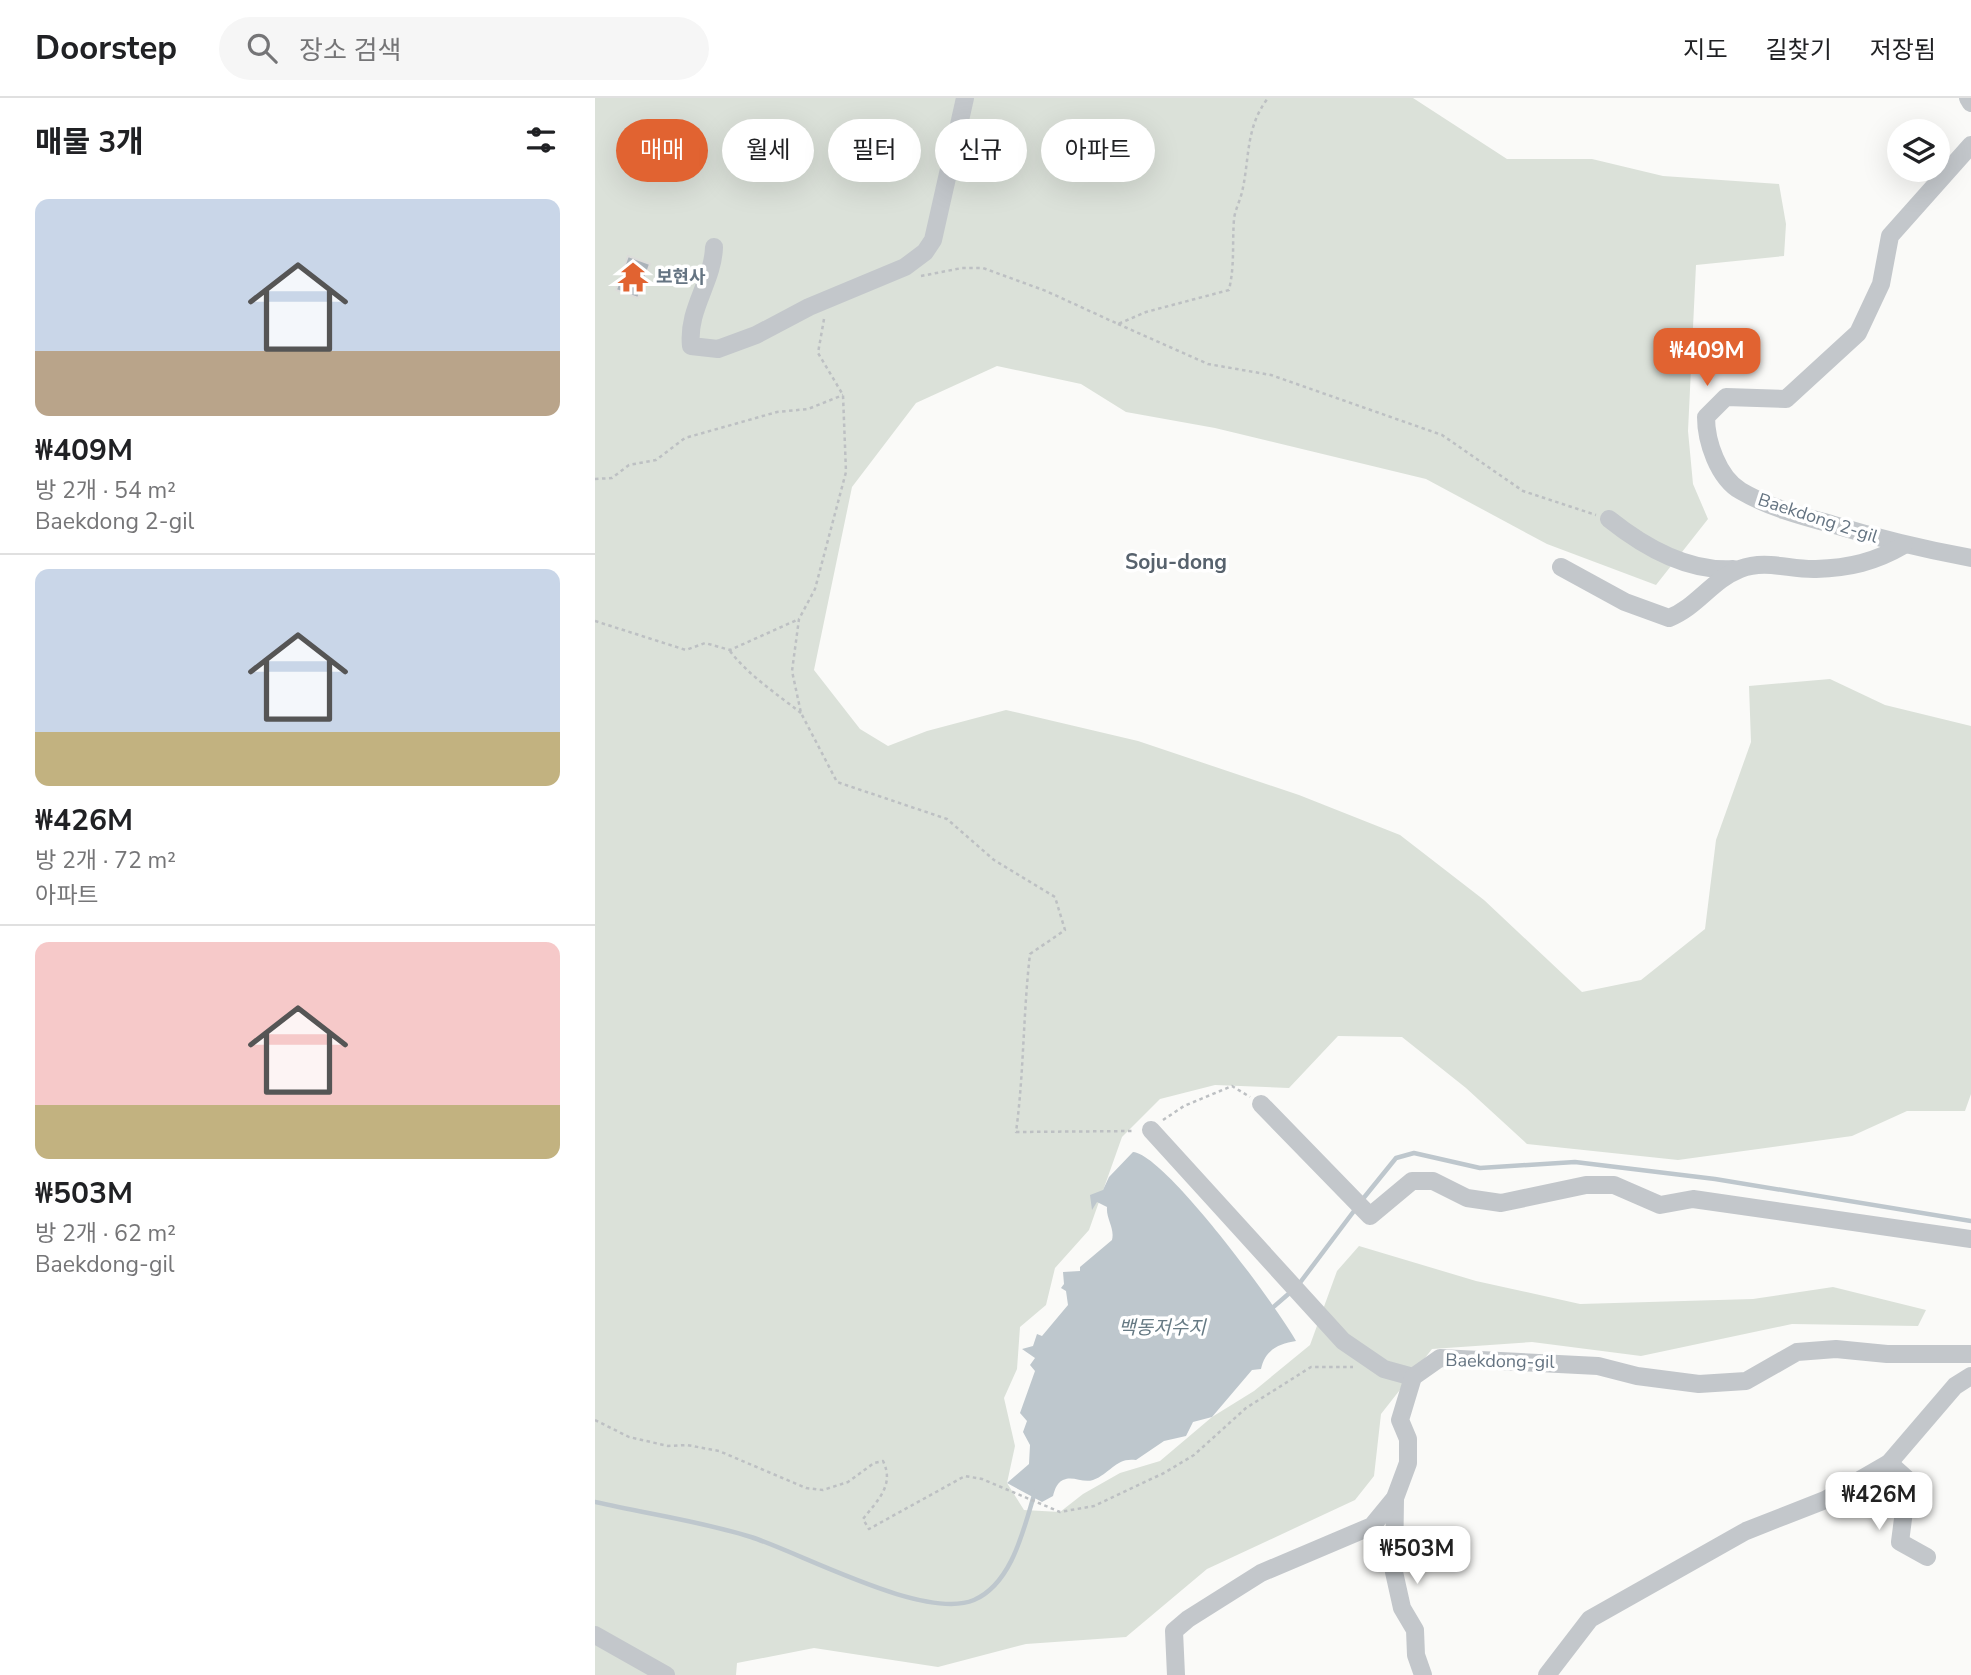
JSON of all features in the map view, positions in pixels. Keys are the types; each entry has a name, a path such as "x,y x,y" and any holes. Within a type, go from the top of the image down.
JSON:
{"street":[{"path":"714,247 714,263 689,328 691,346 718,349 738,343 828,298 894,272 925,252 933,240 965,98"},
{"path":"1968,98 1971,103"},
{"name":"Baekdong 2-gil","path":"1971,145 1890,236 1881,284 1858,333 1786,399 1726,397 1706,417 1706,435 1719,464 1738,490 1791,513 1904,545 1971,558"},
{"path":"1609,519 1641,541 1691,566 1711,571 1740,569 1758,564 1815,569 1876,561 1904,545"},
{"path":"1561,567 1625,602 1669,618 1686,611 1715,583 1740,569"},
{"path":"1261,1104 1370,1216 1412,1181 1433,1181 1467,1198 1501,1203 1586,1185 1614,1185 1660,1205 1693,1199 1971,1238"},
{"path":"1151,1130 1343,1341 1384,1369 1413,1377 1400,1420 1408,1439 1408,1463 1395,1498 1372,1526 1261,1573 1188,1619 1174,1632 1175,1675"},
{"name":"Baekdong-gil","path":"1413,1377 1440,1357 1480,1357 1598,1366 1637,1376 1699,1384 1746,1381 1797,1352 1836,1349 1888,1354 1971,1354"},
{"path":"1547,1675 1590,1619 1746,1531 1825,1500 1889,1463 1955,1386 1971,1376"},
{"path":"1889,1463 1908,1480 1900,1542 1927,1557"},
{"path":"1395,1498 1394,1572 1402,1608 1415,1630 1416,1655 1423,1675"},
{"path":"595,1635 666,1675"}],"path":[{"path":"1118,324 1146,312 1229,290 1235,260 1234,217 1242,191 1249,136 1255,115 1268,98"},
{"path":"894,272 925,277 962,268 983,268 1046,291 1208,364 1271,375 1442,435 1523,491 1609,519"},
{"path":"828,298 818,353 843,395 846,472 815,589 799,620 792,671 801,713 837,782 947,819 994,860 1055,897 1065,930 1030,954 1023,1016 1023,1083 1016,1132 1092,1133 1151,1130 1184,1106 1232,1086 1261,1104"},
{"path":"595,479 612,478 629,465 656,460 685,438 777,412 808,409 843,395"},
{"path":"730,650 799,620"},
{"path":"595,621 686,650 705,643 730,650 743,668 762,680 801,713"},
{"path":"595,1420 629,1437 667,1446 688,1445 719,1451 806,1488 823,1490 848,1482 874,1463 883,1461 887,1470 888,1486 863,1519 869,1529 965,1476 982,1479 1060,1511 1094,1506 1164,1473 1194,1455 1246,1408 1311,1367 1384,1369"}],"shaded area":[{"path":"595,98 1413,98 1507,159 1592,159 1663,176 1779,184 1786,224 1784,256 1696,265 1688,431 1693,484 1708,519 1656,585 1547,544 1426,479 1215,428 1126,412 1081,384 997,366 916,403 852,487 814,670 860,729 888,746 927,731 1006,710 1138,741 1299,795 1400,835 1484,900 1582,992 1641,980 1705,929 1716,840 1751,742 1749,686 1830,679 1885,705 1971,726 1971,1094 1965,1111 1907,1111 1852,1136 1678,1160 1527,1144 1466,1088 1402,1037 1338,1036 1289,1088 1215,1085 1160,1099 1122,1137 1089,1230 1055,1268 1046,1305 1020,1327 1017,1369 1004,1398 1015,1446 1007,1483 1024,1510 1060,1512 1083,1494 1120,1473 1160,1461 1212,1417 1254,1391 1310,1345 1337,1271 1359,1246 1476,1281 1580,1304 1753,1299 1833,1287 1926,1310 1918,1326 1792,1324 1641,1356 1532,1342 1432,1349 1381,1414 1374,1476 1355,1500 1207,1569 1126,1637 1026,1644 938,1667 814,1648 737,1663 736,1675 595,1675"}],"water":[{"name":"백동저수지","path":"1133,1152 1148,1159 1194,1204 1245,1267 1296,1341 1278,1346 1269,1353 1261,1369 1252,1370 1212,1417 1193,1422 1186,1436 1164,1441 1136,1460 1118,1463 1093,1480 1063,1480 1053,1496 1042,1502 1007,1483 1029,1464 1030,1445 1023,1432 1027,1421 1020,1413 1035,1371 1030,1365 1035,1358 1022,1349 1033,1346 1037,1334 1042,1336 1068,1305 1066,1291 1061,1288 1064,1284 1063,1272 1080,1271 1080,1267 1112,1240 1107,1207 1097,1202 1092,1210 1090,1195 1103,1190 1109,1177"}],"building":[{"name":"보현사","path":"628,256 650,264 638,298 616,290"}],"waterway":[{"path":"1362,1200 1396,1158 1414,1153 1480,1168 1575,1162 1715,1179 1971,1221"},
{"path":"1299,1284 1357,1207"},
{"path":"1271,1309 1293,1290"},
{"path":"595,1502 732,1531 895,1594 952,1604 974,1600 987,1592 1008,1568 1035,1492"}],"place":[{"name":"보현사","path":"633,277"}],"district":[{"name":"Soju-dong","path":"1176,562"}]}
